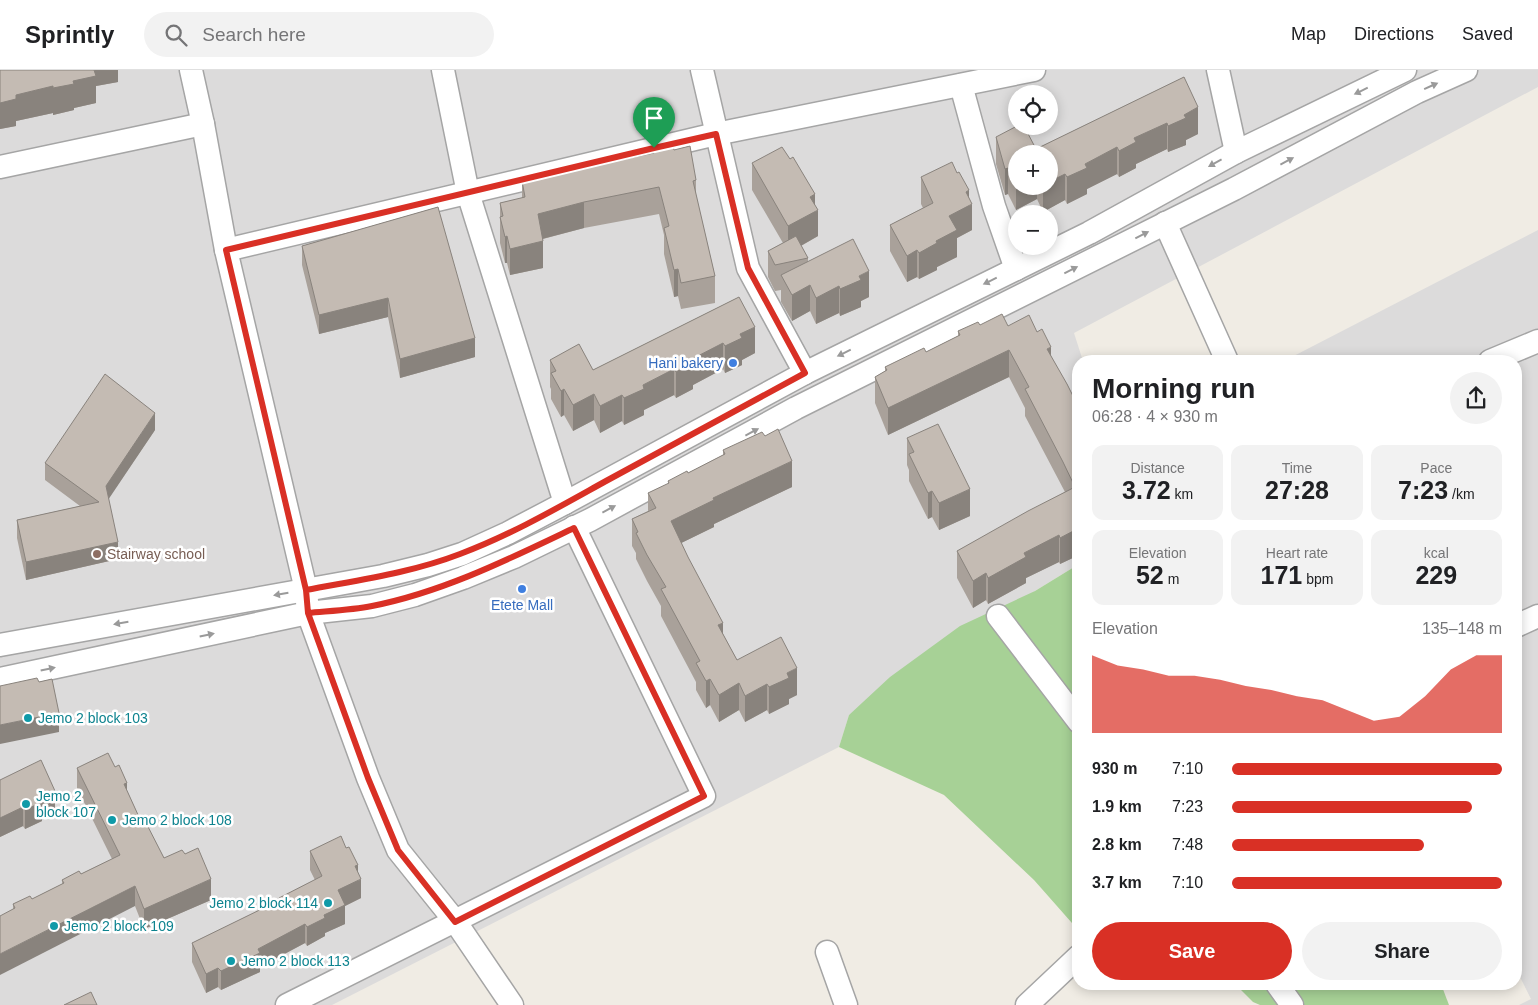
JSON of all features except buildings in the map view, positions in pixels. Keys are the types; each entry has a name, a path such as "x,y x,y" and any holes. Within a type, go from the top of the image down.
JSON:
{"street":[{"path":"191,70 226,250 306,590 308,613 368,778 398,850 455,922 512,1005"},
{"path":"442,70 468,193 566,503"},
{"path":"702,70 748,268 805,373"},
{"path":"226,250 716,134 1034,70"},
{"path":"1218,70 1236,152"},
{"path":"0,645 382,576 453,557 508,533 566,503 805,373 1089,233 1236,152 1405,70"},
{"path":"0,679 308,613 372,606 415,595 514,557 574,528 796,408 1234,189 1417,92 1466,70"},
{"path":"961,84 994,206 1016,269"},
{"path":"0,167 203,124"},
{"path":"1165,223 1224,355"},
{"path":"1089,233 1098,257"},
{"path":"1504,355 1538,341"},
{"path":"287,1005 704,796 574,528"},
{"path":"998,616 1072,713"},
{"path":"1522,623 1538,616"},
{"path":"828,952 846,1005"},
{"path":"1027,1005 1072,963"},
{"path":"1281,990 1292,1005"}],"shaded area":[{"path":"0,70 1538,70 1538,87 1074,333 1081,355 1072,355 1072,568 849,715 839,747 332,1005 0,1005"},
{"path":"1538,230 1538,1005 1519,1005 1531,999 1522,981 1522,355 1296,355"}],"green space":[{"path":"1072,568 1072,923 1034,880 944,795 839,747 849,715 890,677 960,626 1035,591"},
{"path":"1241,990 1443,990 1449,1005 1260,1005 1253,1002"}],"place":[{"name":"Hani bakery","path":"733,363"},
{"name":"Stairway school","path":"97,554"},
{"name":"Etete Mall","path":"522,589"},
{"name":"Jemo 2 block 103","path":"28,718"},
{"name":"Jemo 2 block 107","path":"26,804"},
{"name":"Jemo 2 block 108","path":"112,820"},
{"name":"Jemo 2 block 114","path":"328,903"},
{"name":"Jemo 2 block 109","path":"54,926"},
{"name":"Jemo 2 block 113","path":"231,961"}],"route":[{"path":"654,148 226,250 228,251 306,590 308,613 372,606 415,595 514,557 574,528 704,796 455,922 398,850 368,778 308,613 306,590 382,576 428,565 462,554 566,503 805,373 748,268 716,134 654,148"}]}
